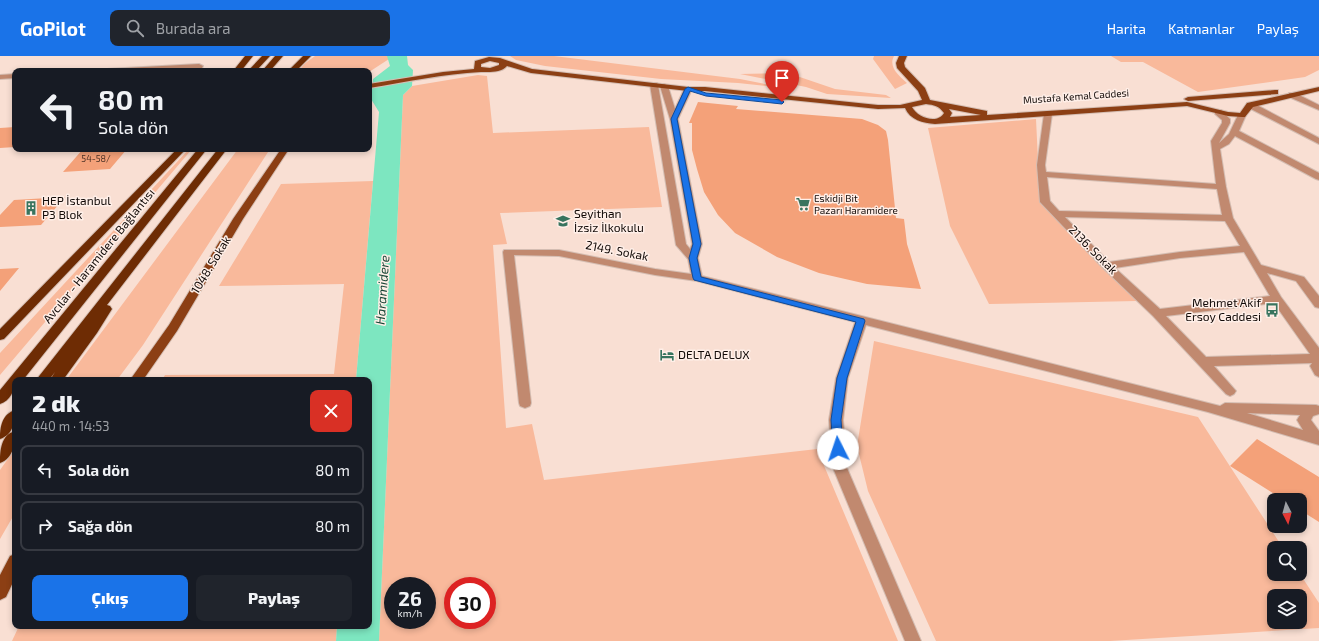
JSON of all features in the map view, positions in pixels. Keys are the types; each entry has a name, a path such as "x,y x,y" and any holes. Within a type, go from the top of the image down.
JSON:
{"highway":[{"path":"239,68 249,56"},
{"path":"255,68 266,56"},
{"path":"268,68 278,56"},
{"path":"289,67 307,56"},
{"path":"115,216 169,152"},
{"path":"0,336 115,216 179,152"},
{"name":"Avcılar - Haramidere Bağlantısı","path":"17,377 201,152"},
{"path":"44,377 220,152"},
{"path":"58,377 103,315 112,291"},
{"name":"Avcılar - Haramidere Bağlantısı","path":"0,399 12,384"},
{"path":"0,434 12,419"},
{"path":"0,457 12,440"}],"main road":[{"path":"904,56 900,64 901,68 922,90 927,102"},
{"path":"481,60 477,68 483,70"},
{"path":"443,74 481,60 500,60 531,70"},
{"path":"494,70 503,66 500,60"},
{"path":"372,86 443,74 483,70 531,70 688,89 705,89 878,107 892,108 909,104 908,110 914,117"},
{"path":"1215,110 1206,102 1208,99 1214,97 1270,93 1298,89 1319,81"},
{"path":"688,89 706,94 914,117"},
{"path":"1214,97 1243,106 1246,110 1292,95 1319,89"},
{"name":"Mustafa Kemal Caddesi","path":"909,104 927,102 973,112 996,113 1214,97"},
{"path":"938,104 948,113 946,119 940,120"},
{"name":"Mustafa Kemal Caddesi","path":"914,117 925,120 940,120 1187,104 1232,115 1246,110"},
{"name":"1048. Sokak","path":"138,377 173,328 238,219 283,152"},
{"path":"0,592 12,567"}],"street":[{"path":"162,68 199,66"},
{"path":"0,77 12,76"},
{"path":"654,85 681,245 693,258"},
{"path":"664,86 674,119 697,244 693,258 697,278"},
{"path":"674,119 688,89"},
{"path":"1292,95 1319,108"},
{"path":"1215,110 1226,119 1226,123 1215,140 1221,187 1228,218 1277,299 1319,358"},
{"path":"1216,148 1226,144 1246,110 1319,141"},
{"name":"2136. Sokak","path":"1048,114 1041,166 1045,202 1107,266 1157,314 1230,391"},
{"path":"1234,132 1319,177"},
{"path":"1042,174 1221,187"},
{"path":"1057,214 1228,218"},
{"path":"1107,266 1180,255 1248,249"},
{"name":"2149. Sokak","path":"525,403 508,252 559,253 655,272 697,278 861,321 1208,407"},
{"path":"1258,267 1300,279 1319,304"},
{"path":"1157,314 1277,299"},
{"path":"861,321 842,378 836,420 840,468 913,641"},
{"path":"1202,362 1319,358"},
{"path":"1319,358 1316,366 1319,372"},
{"path":"1208,407 1317,410"},
{"path":"1208,407 1319,440"},
{"path":"1317,410 1305,415 1304,420 1306,426 1319,440"}],"shaded area":[{"path":"315,56 388,56 389,59 372,70 372,68 301,68"},
{"path":"510,56 554,56 740,79 785,88 738,83 661,79 545,66 516,60"},
{"path":"874,56 894,56 892,64 893,68 907,83 895,89 873,59"},
{"path":"1111,56 1319,56 1319,70 1305,77 1198,92 1143,62 1121,62"},
{"path":"788,73 835,89 886,95 891,98 827,94 806,87 740,74"},
{"path":"478,75 487,76 493,133 649,127 662,207 500,213 507,244 493,245 506,428 532,424 544,480 817,449 898,641 379,641 403,95 412,86"},
{"path":"1036,119 1040,202 1137,301 989,304 950,226 928,128"},
{"path":"186,152 189,152 0,375 0,353"},
{"path":"236,152 268,152 143,345 119,377 68,377"},
{"path":"373,181 356,377 164,377 165,375 334,374 344,284 219,286 281,184"},
{"path":"874,341 1198,417 1267,523 1267,533 1273,533 1278,541 1267,541 1267,581 1305,581 1319,603 1319,628 1307,629 1307,589 1267,589 1267,629 1303,629 1110,641 936,641 868,491 857,446"},
{"path":"12,453 12,518 0,539 0,470"},
{"path":"18,629 337,629 336,641 12,641"}],"water":[{"name":"Haramidere","path":"387,56 407,56 408,65 413,70 412,86 403,95 379,641 336,641 337,629 372,629 372,377 356,377 379,112 372,101 373,79 390,66"}],"building":[{"name":"Eskidji Bit Pazarı Haramidere","path":"698,102 738,106 736,109 862,119 878,125 886,131 896,218 904,219 907,244 921,289 867,284 819,273 777,257 735,233 718,215 704,192 697,169 692,150 692,123 689,123"},
{"path":"12,127 12,147 0,148 0,128"},
{"path":"80,152 124,152 110,169 63,172"},
{"name":"HEP İstanbul P3 Blok","path":"65,197 41,225 0,227 0,215 14,200"},
{"path":"19,268 0,291 0,269"},
{"path":"1257,439 1319,477 1319,522 1307,514 1307,493 1273,493 1230,466"}],"place":[{"name":"Eskidji Bit Pazarı Haramidere","path":"803,204"},
{"name":"HEP İstanbul P3 Blok","path":"31,208"},
{"name":"Seyithan İzsiz İlkokulu","path":"563,221"},
{"name":"Mehmet Akif Ersoy Caddesi","path":"1272,310"},
{"name":"DELTA DELUX","path":"667,355"}],"route":[{"path":"782,102 706,94 688,89 674,119 697,244 693,258 697,278 861,321 842,378 836,420 838,449"}]}
